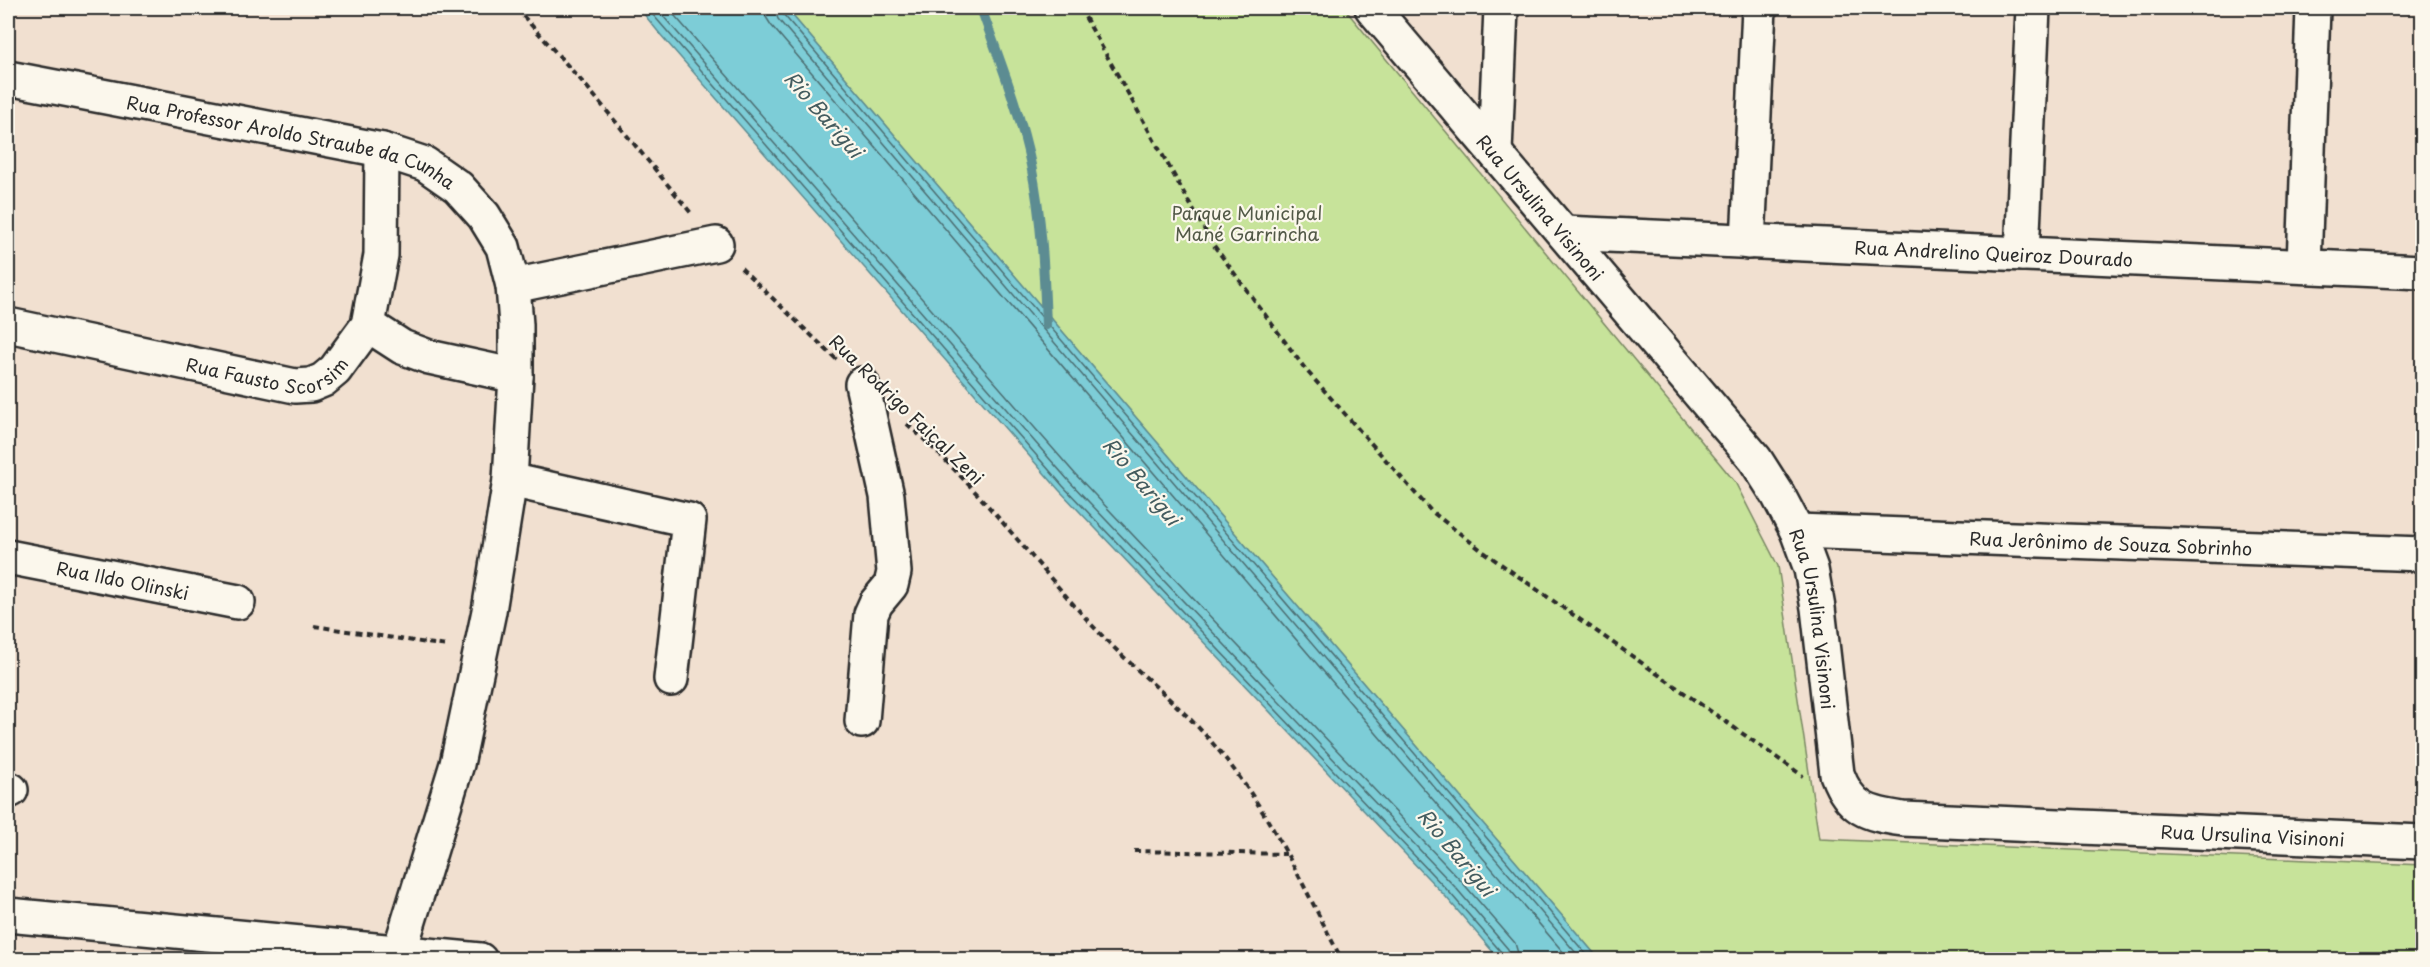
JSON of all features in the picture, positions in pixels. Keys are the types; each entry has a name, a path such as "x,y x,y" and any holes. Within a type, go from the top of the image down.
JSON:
{"street":[{"name":"Rua Ursulina Visinoni","path":"1372,8 1755,459 1778,495 1797,531 1811,569 1818,608 1836,774 1843,792 1858,808 1880,816 1903,819 2422,842"},
{"path":"1495,152 1501,8"},
{"path":"1748,242 1759,8"},
{"path":"2022,254 2033,8"},
{"path":"2304,266 2313,8"},
{"name":"Rua Professor Aroldo Straube da Cunha","path":"8,78 382,150 425,164 458,187 484,216 503,247 513,286 516,325 516,376 510,480 481,651 457,764 399,953"},
{"name":"Rua Fausto Scorsim","path":"8,325 295,386 311,385 323,381 335,370 368,324 381,255 382,150"},
{"name":"Rua Andrelino Queiroz Dourado","path":"1564,233 2422,272"},
{"path":"513,286 716,244"},
{"path":"368,324 402,347 429,357 516,376"},
{"path":"862,384 887,496 894,572 891,585 876,603 871,614 862,721"},
{"path":"510,480 689,520 671,680"},
{"name":"Rua Jerônimo de Souza Sobrinho","path":"1797,531 2422,554"},
{"name":"Rua Ildo Olinski","path":"8,557 238,602"},
{"path":"8,915 480,960"}],"path":[{"name":"Rua Rodrigo Faiçal Zeni","path":"516,8 587,87 716,244 862,384"},
{"path":"1080,8 1212,243 1306,370 1431,511 1485,553 1783,763 1812,781"},
{"name":"Rua Rodrigo Faiçal Zeni","path":"905,422 954,468 1092,625 1220,751 1251,794 1286,854 1342,960"},
{"path":"314,626 481,651"},
{"path":"1134,851 1286,854"}],"green space":[{"name":"Parque Municipal Mané Garrincha","path":"786,8 1344,8 1735,482 1778,566 1819,839 2422,865 2422,959 1599,959"}],"water":[{"name":"Rio Barigui","path":"639,8 786,8 1599,959 1499,959 1446,897 1059,490"}],"waterway":[{"path":"981,8 1015,105 1031,165 1040,225 1046,325"}]}
